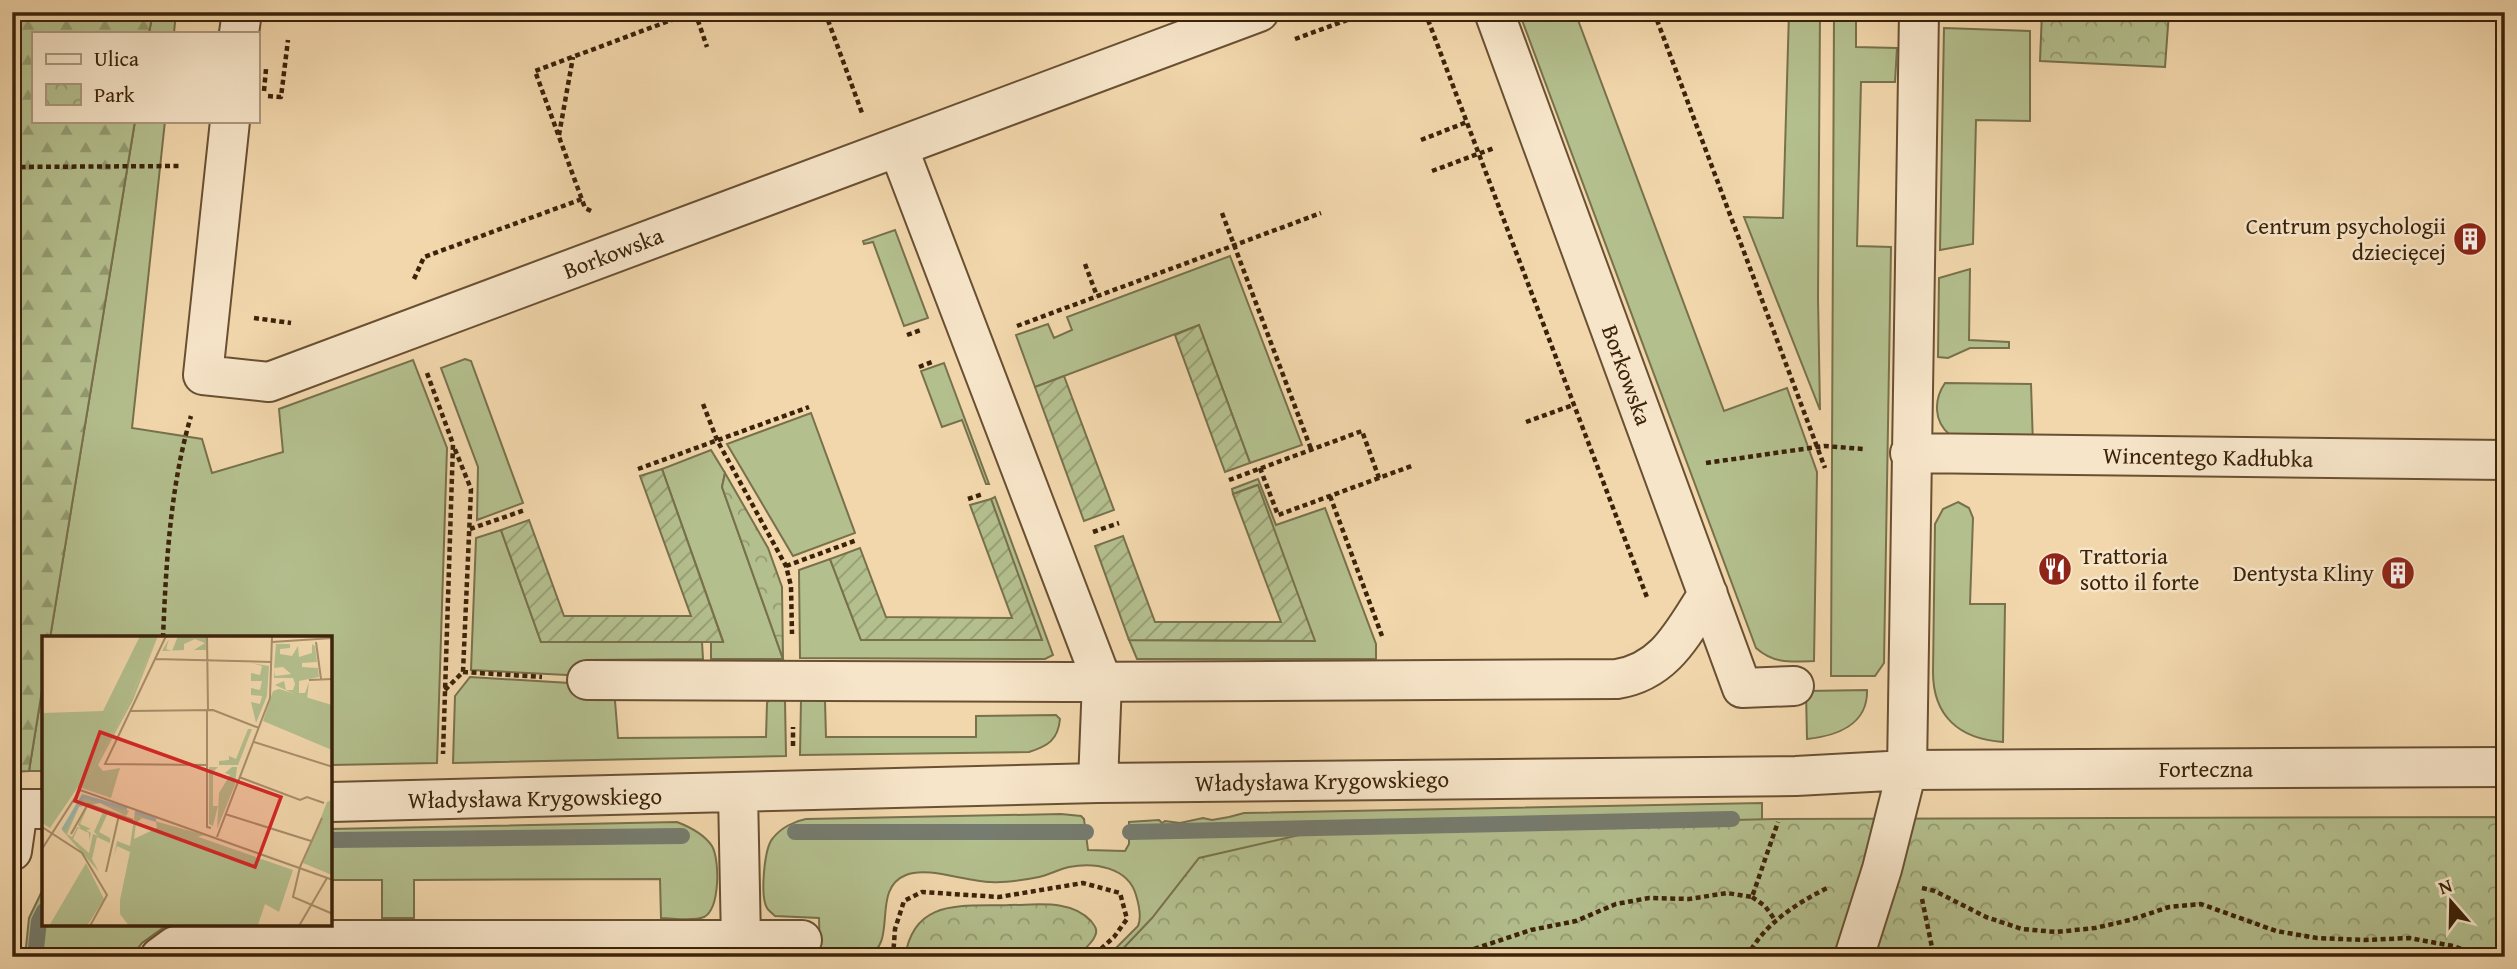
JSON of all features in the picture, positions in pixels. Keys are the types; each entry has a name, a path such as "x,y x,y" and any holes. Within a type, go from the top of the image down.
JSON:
{"street":[{"path":"239,32 242,12"},
{"name":"Borkowska","path":"203,375 269,382 1259,12"},
{"name":"Borkowska","path":"1494,12 1742,688 1794,685"},
{"path":"1854,957 1882,869 1907,770 1919,12"},
{"path":"203,375 230,122"},
{"path":"888,150 1102,681 1098,783"},
{"name":"Wincentego Kadłubka","path":"1910,453 2505,460"},
{"path":"587,680 1617,679 1634,676 1650,668 1669,653 1708,594"},
{"name":"Forteczna","path":"1907,770 2505,767"},
{"name":"Władysława Krygowskiego","path":"332,802 1098,783 1796,776 1907,770"},
{"path":"738,793 741,941"},
{"path":"12,851 18,809 42,809"},
{"path":"160,957 175,946 197,940 383,948 607,949 802,940"}],"path":[{"path":"596,213 585,208 535,71 694,12 707,47"},
{"path":"825,12 888,150"},
{"path":"1426,12 1669,653"},
{"path":"1654,12 1825,468"},
{"path":"267,61 264,95 281,97 288,40"},
{"path":"559,138 573,57"},
{"path":"1421,140 1467,122"},
{"path":"1433,171 1538,132"},
{"path":"12,167 225,167"},
{"path":"414,281 424,257 582,199"},
{"path":"1222,213 1311,449"},
{"path":"1006,330 1321,213"},
{"path":"1085,264 1097,296"},
{"path":"241,316 295,324"},
{"path":"411,328 471,489 463,672 445,691"},
{"path":"163,636 166,573 181,450 203,375"},
{"path":"703,404 716,440 786,566 791,586 793,750"},
{"path":"1525,422 1573,405"},
{"path":"638,469 809,407"},
{"path":"1228,480 1362,431 1379,478"},
{"path":"443,756 453,444"},
{"path":"1662,470 1816,447 1910,453"},
{"path":"1260,468 1278,515 1413,465"},
{"path":"1330,496 1385,644 1385,680"},
{"path":"470,530 526,510"},
{"path":"1082,536 1119,523"},
{"path":"786,566 858,540"},
{"path":"463,672 587,680"},
{"path":"1752,897 1778,821"},
{"path":"893,957 895,929 904,901 922,892 999,897 1083,883 1120,893 1127,919 1114,937 1092,957"},
{"path":"1746,957 1756,938 1775,920 1805,900 1839,883"},
{"path":"1918,887 1935,891 1986,917 2034,930 2056,932 2095,928 2169,907 2201,904 2276,931 2329,938 2409,938 2453,946 2482,957"},
{"path":"1451,957 1531,930 1576,921 1616,904 1649,898 1689,899 1727,893 1752,897 1765,906 1775,920"}],"green space":[{"path":"12,12 153,12 149,32 32,32 32,122 135,122 50,636 42,636 42,690 29,771 12,772"},
{"path":"153,12 176,12 174,32 149,32"},
{"path":"1519,12 1575,12 1724,411 1787,388 1817,472 1814,661 1790,662 1776,659 1756,648"},
{"path":"1789,12 1820,12 1820,410 1744,217 1783,218"},
{"path":"1834,12 1856,12 1856,47 1897,48 1895,82 1861,82 1857,246 1891,247 1884,663 1875,676 1831,676"},
{"path":"2042,12 2169,12 2165,67 2040,61"},
{"path":"1944,28 2030,31 2030,121 1976,120 1973,244 1940,250"},
{"path":"135,122 165,122 132,428 202,439 212,473 283,452 279,409 413,360 447,448 437,763 332,765 332,636 50,636"},
{"path":"895,230 928,318 904,326 873,242 864,244 863,241"},
{"path":"1230,256 1302,445 1250,463 1199,325 1035,387 1016,335 1048,324 1054,338 1072,330 1067,317"},
{"path":"1970,269 1969,340 2009,342 2009,348 1970,348 1948,358 1938,357 1939,278"},
{"path":"1199,325 1250,463 1225,472 1175,335"},
{"path":"465,359 471,361 523,503 477,520 478,467 441,368"},
{"path":"944,363 989,484 986,484 962,420 942,427 921,371"},
{"path":"1064,376 1114,510 1084,521 1035,387"},
{"path":"1945,383 2031,384 2033,445 1950,435 1940,423 1937,410 1941,389"},
{"path":"811,413 855,533 793,556 727,444"},
{"path":"711,450 725,473 722,487 783,659 711,659 711,642 723,641 662,469"},
{"path":"662,469 723,642 541,642 501,530 529,520 564,616 691,616 640,476"},
{"path":"725,473 768,548 782,587 783,659 722,487"},
{"path":"1258,479 1276,525 1325,508 1376,644 1376,659 1137,659 1129,640 1314,641 1257,485 1233,494 1232,489"},
{"path":"1258,485 1315,641 1129,640 1095,546 1123,536 1155,622 1281,622 1233,494"},
{"path":"995,497 1053,655 1045,659 800,658 799,570 830,559 861,640 1041,640 991,499"},
{"path":"991,499 1042,640 861,640 830,559 860,548 886,617 1012,618 970,505"},
{"path":"1958,502 1969,508 1973,518 1970,604 2005,604 2003,742 1987,740 1962,730 1944,713 1934,688 1935,524 1943,509"},
{"path":"501,530 541,642 702,642 703,659 586,660 586,676 471,670 476,538"},
{"path":"470,677 586,684 586,699 612,698 615,701 618,738 766,737 767,703 769,700 785,700 786,756 453,763 455,696"},
{"path":"42,690 42,771 29,771"},
{"path":"1867,690 1866,702 1856,720 1829,735 1807,739 1806,691"},
{"path":"801,699 825,701 826,737 976,737 976,716 1056,715 1060,719 1057,732 1051,741 1029,752 800,755"},
{"path":"1762,803 1762,820 1313,957 1107,957 1138,926 1140,911 1136,895 1126,878 1109,869 1089,865 1003,882 925,872 906,875 895,882 889,892 882,940 876,950 867,956 856,958 820,957 819,918 775,916 767,908 763,883 765,861 773,838 792,823 806,819 1061,814 1081,816 1084,819 1088,850 1125,851 1129,844 1129,822 1159,820 1162,823 1180,823 1244,813"},
{"path":"2505,817 2505,957 1115,957 1152,918 1199,858 1321,830 1775,819"},
{"path":"677,822 701,834 712,846 717,873 716,895 704,917 688,920 661,918 660,879 414,880 414,918 382,918 382,880 332,880 332,829"},
{"path":"42,891 42,927 164,927 142,943 131,957 25,957 29,918"},
{"path":"1042,904 1074,909 1096,928 1094,939 1076,957 905,957 910,938 919,924 943,909"}],"waterway":[{"path":"1130,832 1732,819"},
{"path":"795,832 1086,832"},
{"path":"332,840 682,836"},
{"path":"35,957 42,915"}],"place":[{"name":"Centrum psychologii dziecięcej","path":"2470,239"},
{"name":"Trattoria sotto il forte","path":"2055,569"},
{"name":"Dentysta Kliny","path":"2398,573"}]}
